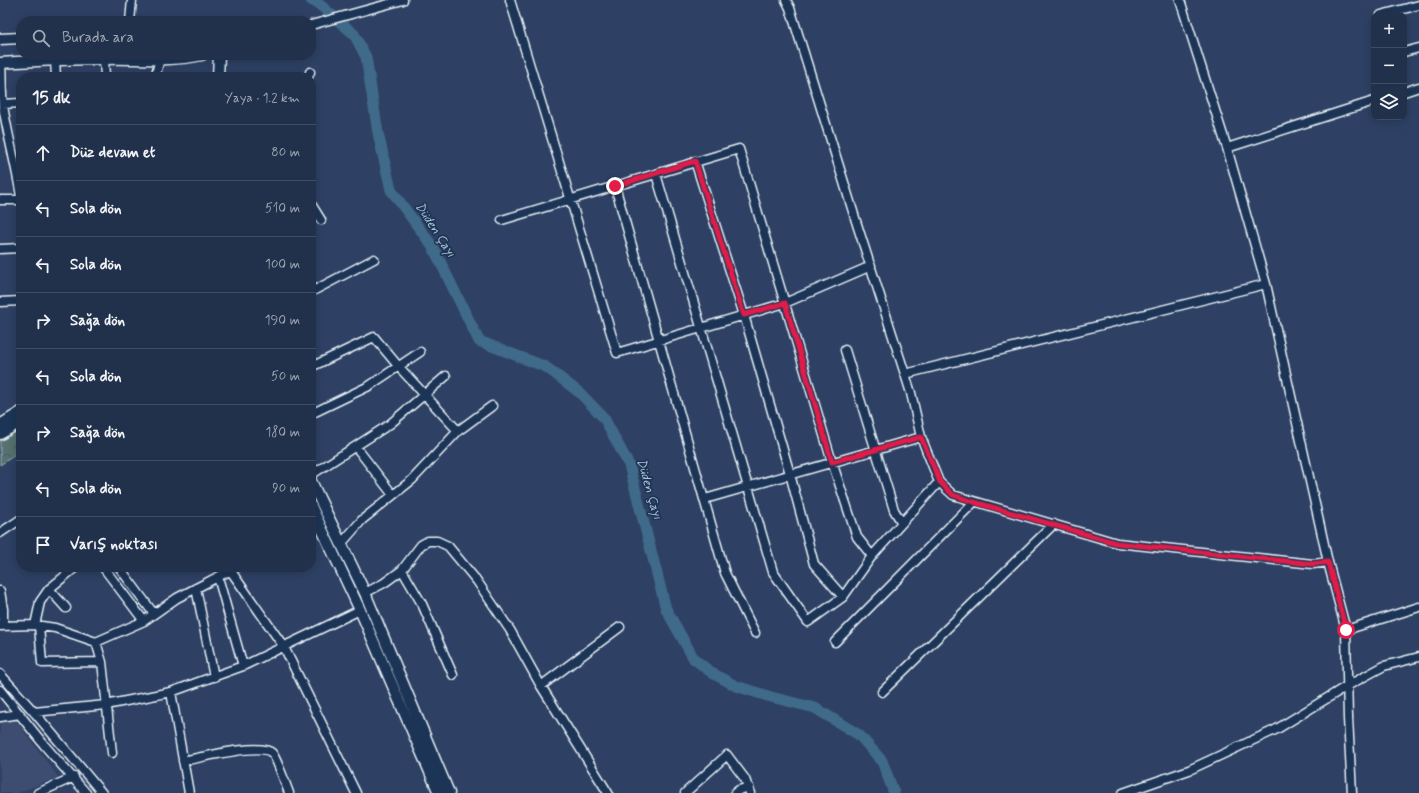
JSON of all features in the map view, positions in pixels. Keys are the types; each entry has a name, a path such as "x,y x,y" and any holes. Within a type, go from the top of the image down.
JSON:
{"main road":[{"path":"0,39 16,38"},
{"path":"1,63 55,60"},
{"path":"218,72 219,60"},
{"path":"0,425 16,415"},
{"path":"0,434 16,425"},
{"path":"316,492 366,593 449,793"},
{"path":"316,517 360,610 439,793"}],"street":[{"path":"130,16 132,0"},
{"path":"316,24 403,0"},
{"path":"510,0 616,353 785,303 871,266"},
{"path":"786,0 790,8 911,393 921,437 940,482 953,495 1116,543 1313,564 1328,562"},
{"path":"1180,0 1227,148 1266,284 1328,562 1346,630 1352,793"},
{"path":"1392,12 1419,5"},
{"path":"1407,51 1419,48"},
{"path":"55,60 56,72"},
{"path":"104,60 104,72"},
{"path":"156,72 160,60"},
{"path":"1,63 3,104 9,137 16,158"},
{"path":"1407,91 1419,87"},
{"path":"3,104 16,103"},
{"path":"1227,148 1371,103"},
{"path":"0,137 9,137"},
{"path":"502,220 739,149 832,462 857,538 872,556"},
{"path":"695,161 744,315 790,474 814,564 843,597"},
{"path":"656,174 773,572 808,622 843,597 872,556 940,482"},
{"path":"615,186 725,573 755,633"},
{"path":"0,200 16,200"},
{"path":"316,212 321,220"},
{"path":"0,249 16,248"},
{"path":"316,289 374,259"},
{"path":"905,374 1266,284"},
{"path":"0,302 16,301"},
{"path":"316,365 374,337 399,367 458,431"},
{"path":"844,350 894,510 902,522"},
{"path":"316,412 369,386 420,352"},
{"path":"316,472 390,424 446,376"},
{"path":"341,544 362,520 412,480 458,431 492,406"},
{"path":"705,499 921,437"},
{"path":"356,447 393,495"},
{"path":"835,642 974,502"},
{"path":"0,533 16,522"},
{"path":"882,692 1054,524"},
{"path":"316,527 320,525"},
{"path":"366,593 384,583 402,570 421,545 428,541 437,540 448,546 477,582 510,630 541,686 608,793"},
{"path":"402,570 422,604 453,675"},
{"path":"70,572 50,589 40,602 37,626 42,663 102,662"},
{"path":"107,572 144,621"},
{"path":"123,572 154,614"},
{"path":"0,591 3,609 1,626 37,626 55,628 96,642 144,621 176,598 226,572"},
{"path":"235,572 284,647 356,793"},
{"path":"218,577 243,666"},
{"path":"196,588 214,677"},
{"path":"50,589 66,608"},
{"path":"1346,630 1419,607"},
{"path":"34,712 80,706 106,705 171,692 243,666 360,610"},
{"path":"541,686 620,627"},
{"path":"96,642 102,662 112,753"},
{"path":"1123,793 1189,770 1277,729 1347,686 1384,666 1419,657"},
{"path":"0,674 102,793"},
{"path":"0,690 86,793"},
{"path":"171,692 189,793"},
{"path":"0,717 20,714"},
{"path":"183,761 237,750 264,749 272,753 289,793"},
{"path":"685,793 728,754 745,779 749,790 739,790 736,793"},
{"path":"38,793 74,777"}],"shaded area":[{"path":"12,719 17,722 58,777 18,793 0,793 0,721"}],"green space":[{"path":"16,430 16,454 0,465 0,439"}],"waterway":[{"name":"Düden Çayı","path":"311,0 320,5 354,34 366,57 378,133 391,190 433,247 479,341 546,367 580,393 604,418 629,465 666,609 694,659 712,673 736,686 771,697 815,708 859,735 882,761 894,793"}],"route":[{"path":"615,186 695,161 744,315 785,303 832,462 921,437 940,482 953,495 974,502 1116,543 1313,564 1328,562 1346,630"}]}
